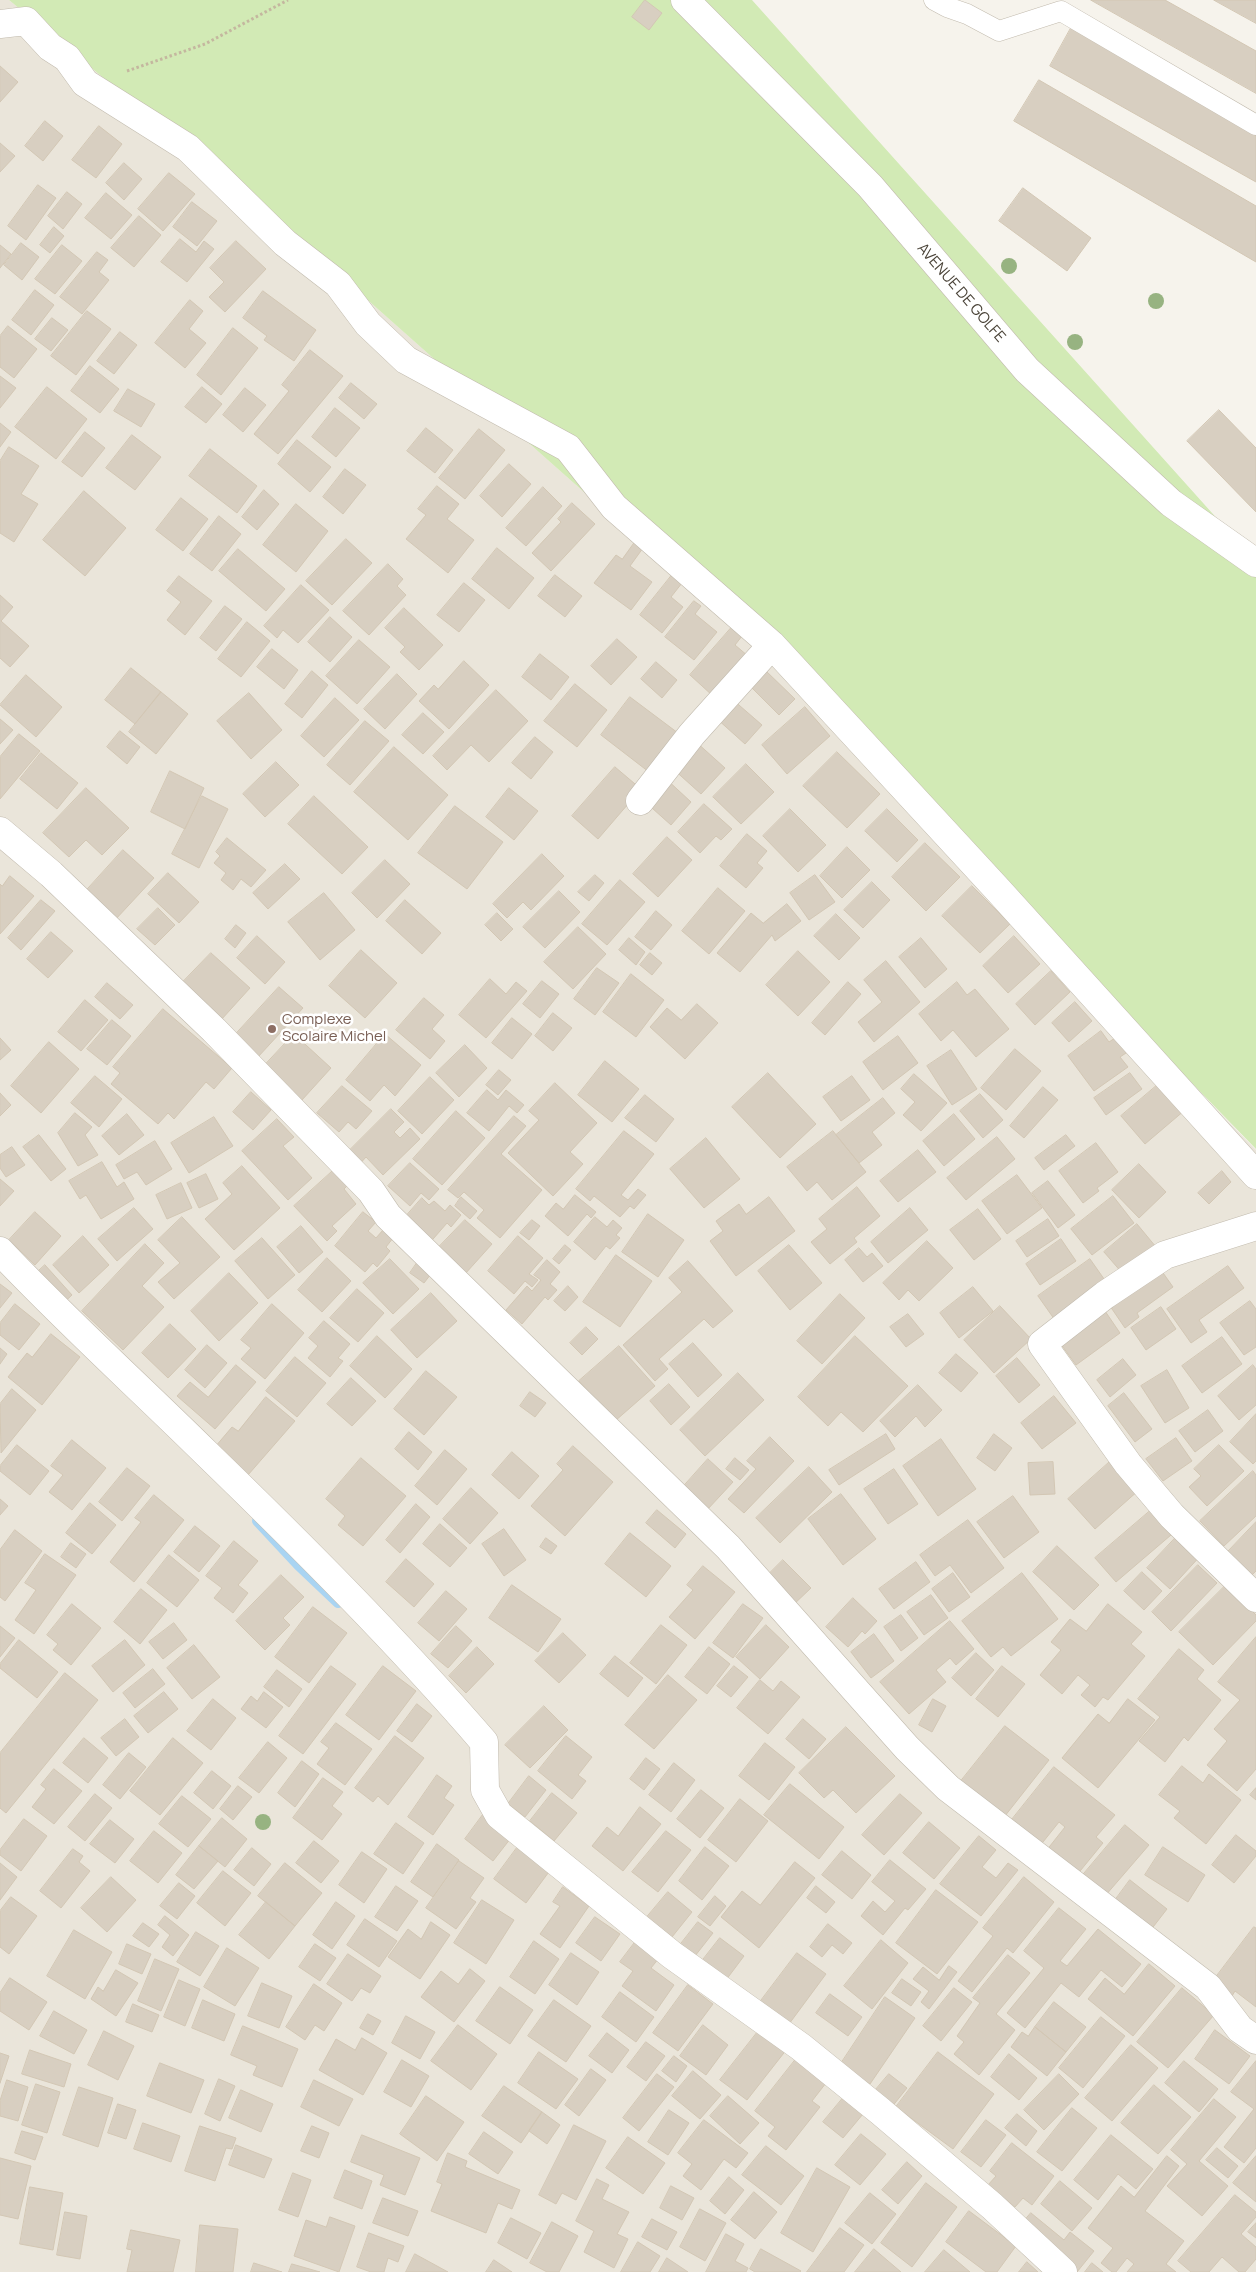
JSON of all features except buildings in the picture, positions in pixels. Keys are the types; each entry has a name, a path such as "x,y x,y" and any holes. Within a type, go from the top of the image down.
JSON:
{"street":[{"name":"AVENUE DE GOLFE","path":"685,0 870,186 1027,370 1171,503 1256,563"},
{"path":"0,24 26,21 50,47 67,58 85,83 188,148 285,243 338,284 368,324 406,360 568,448 614,507 772,645 992,883 1256,1175"},
{"path":"640,801 692,734 772,645"},
{"path":"0,831 51,874 214,1030 371,1191 388,1216 728,1547 816,1648 948,1788 1208,1987 1240,2029 1256,2040"},
{"path":"1256,1226 1165,1255 1105,1295 1042,1344 1128,1464 1172,1516 1256,1598"},
{"path":"0,1251 51,1304 206,1453 422,1670 484,1742 485,1790 499,1815 672,1955 800,2047 880,2110 992,2206 1063,2272"}],"lane":[{"path":"934,0 967,14 999,31 1057,6 1256,124"}],"path":[{"path":"85,83 205,44 288,0"}],"shaded area":[{"path":"0,0 9,0 299,239 826,707 1256,1150 1256,2272 0,2272"}],"green space":[{"path":"9,0 752,0 1256,562 1256,1149 826,707 299,239"}],"waterway":[{"path":"257,1521 298,1565 338,1603"}],"place":[{"name":"Complexe Scolaire Michel","path":"272,1029"}]}
